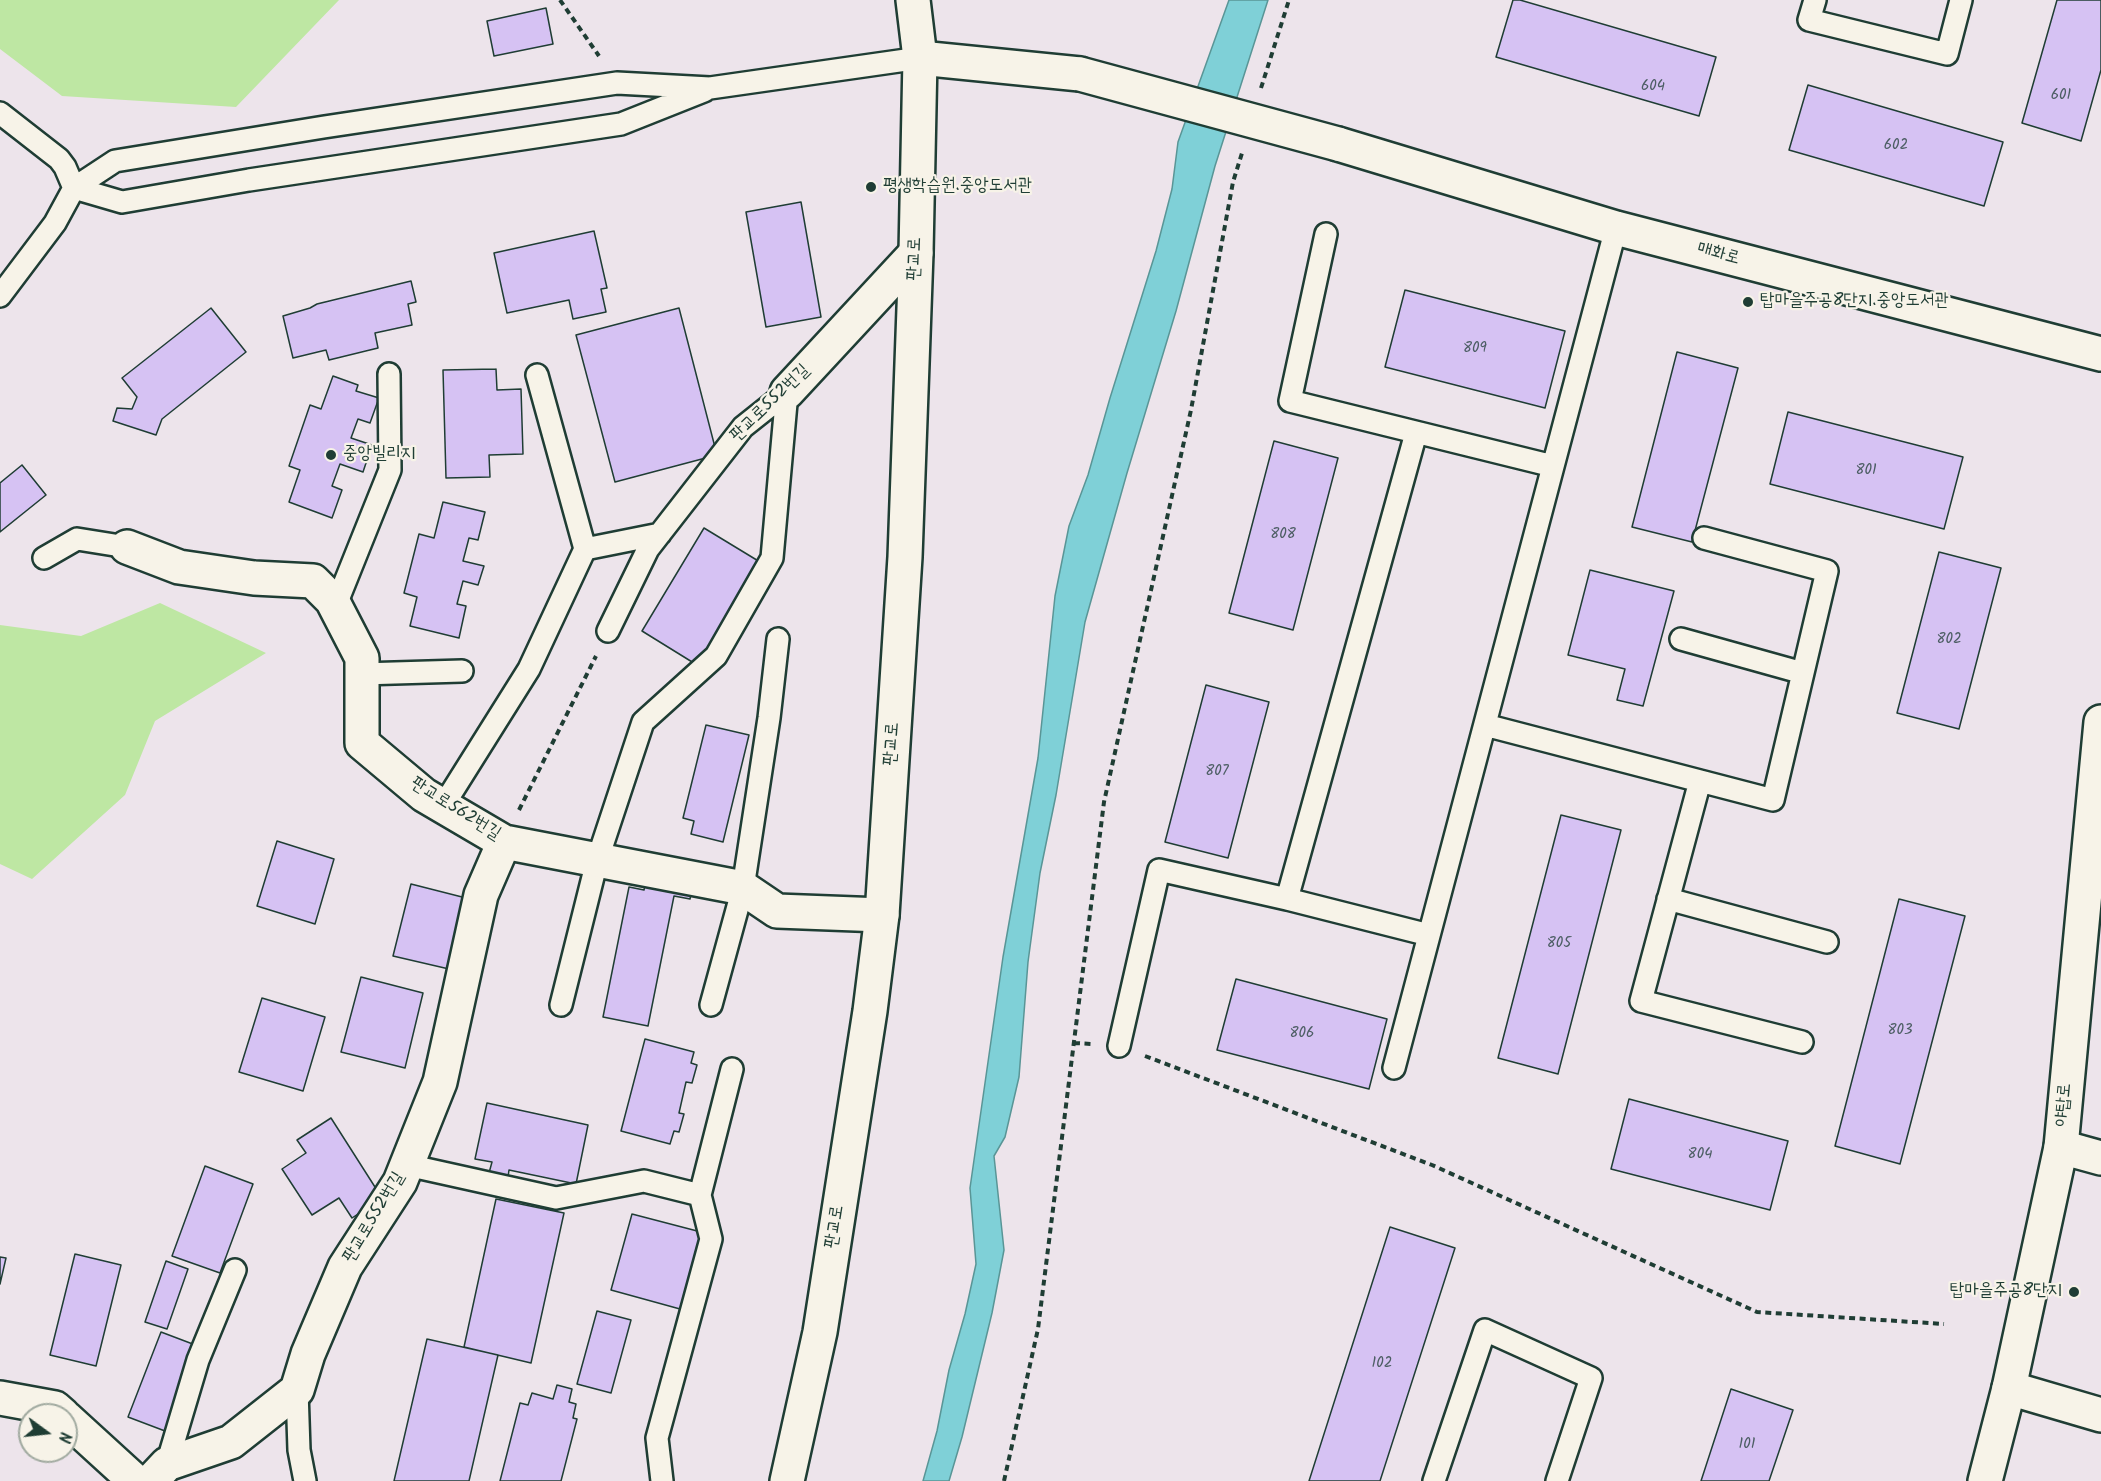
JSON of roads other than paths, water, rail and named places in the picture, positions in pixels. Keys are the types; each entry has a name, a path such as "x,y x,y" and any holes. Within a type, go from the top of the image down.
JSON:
{"street":[{"name":"판교로","path":"787,1481 819,1332 870,1011 882,915 905,558 916,253 920,58 913,0"},
{"name":"매화로","path":"920,58 1080,74 1338,144 1616,228 2101,354"},
{"name":"판교로552번길","path":"787,392 916,253"},
{"name":"판교로562번길","path":"127,547 179,567 254,578 313,580 332,600 362,658 362,743 424,795 504,842 743,888 777,911 882,915"},
{"name":"야탑로","path":"1985,1481 2009,1388 2061,1147 2101,722"},
{"name":"판교로552번길","path":"297,1390 308,1354 345,1267 400,1182 440,1082 481,895 504,842"},
{"path":"2061,1147 2101,1158"},
{"path":"2009,1388 2101,1415"},
{"path":"159,1473 231,1442 297,1390"},
{"path":"0,1398 28,1403"},
{"path":"78,1428 135,1481"}],"lane":[{"path":"1815,0 1809,20 1947,54 1961,0"},
{"path":"0,296 55,223 74,188 115,161 617,83 710,88 920,58"},
{"path":"74,188 122,202 261,178 489,145 621,124 710,88"},
{"path":"0,113 59,159 74,188"},
{"path":"1395,1068 1616,228"},
{"path":"1326,234 1290,402 1553,466"},
{"path":"335,607 390,470 389,374"},
{"path":"443,806 529,669 585,549 537,375"},
{"path":"561,1005 597,861 643,722 716,656 772,558 787,392"},
{"name":"판교로552번길","path":"608,631 648,549 743,428 787,392"},
{"path":"1287,899 1416,433"},
{"path":"585,549 660,534"},
{"path":"1485,725 1773,800 1827,571 1704,538"},
{"path":"44,558 77,539 127,547"},
{"path":"711,1005 743,888 769,718 778,639"},
{"path":"1680,639 1803,673"},
{"path":"361,674 462,671"},
{"path":"1700,781 1641,1001 1802,1042"},
{"path":"1119,1046 1159,870 1429,935"},
{"path":"1668,899 1827,942"},
{"path":"662,1481 657,1438 711,1239 700,1195 732,1069"},
{"path":"407,1165 556,1198 644,1181 700,1195"},
{"path":"159,1473 198,1360 235,1270"},
{"path":"1434,1481 1485,1330 1591,1377 1557,1481"},
{"path":"297,1390 299,1450 305,1481"}],"water":[{"path":"1229,0 1268,0 1215,166 1176,311 1085,622 1056,795 1040,873 1028,962 1019,1077 1005,1137 994,1156 1004,1250 992,1313 949,1481 923,1481 976,1264 970,1188 1003,957 1038,758 1055,596 1069,526 1088,475 1156,251 1172,189 1178,142"}],"place":[{"name":"평생학습원.중앙도서관","path":"871,187"},
{"name":"탑마을주공8단지.중앙도서관","path":"1748,302"},
{"name":"중앙빌리지","path":"331,455"},
{"name":"탑마을주공8단지","path":"2074,1292"}]}
